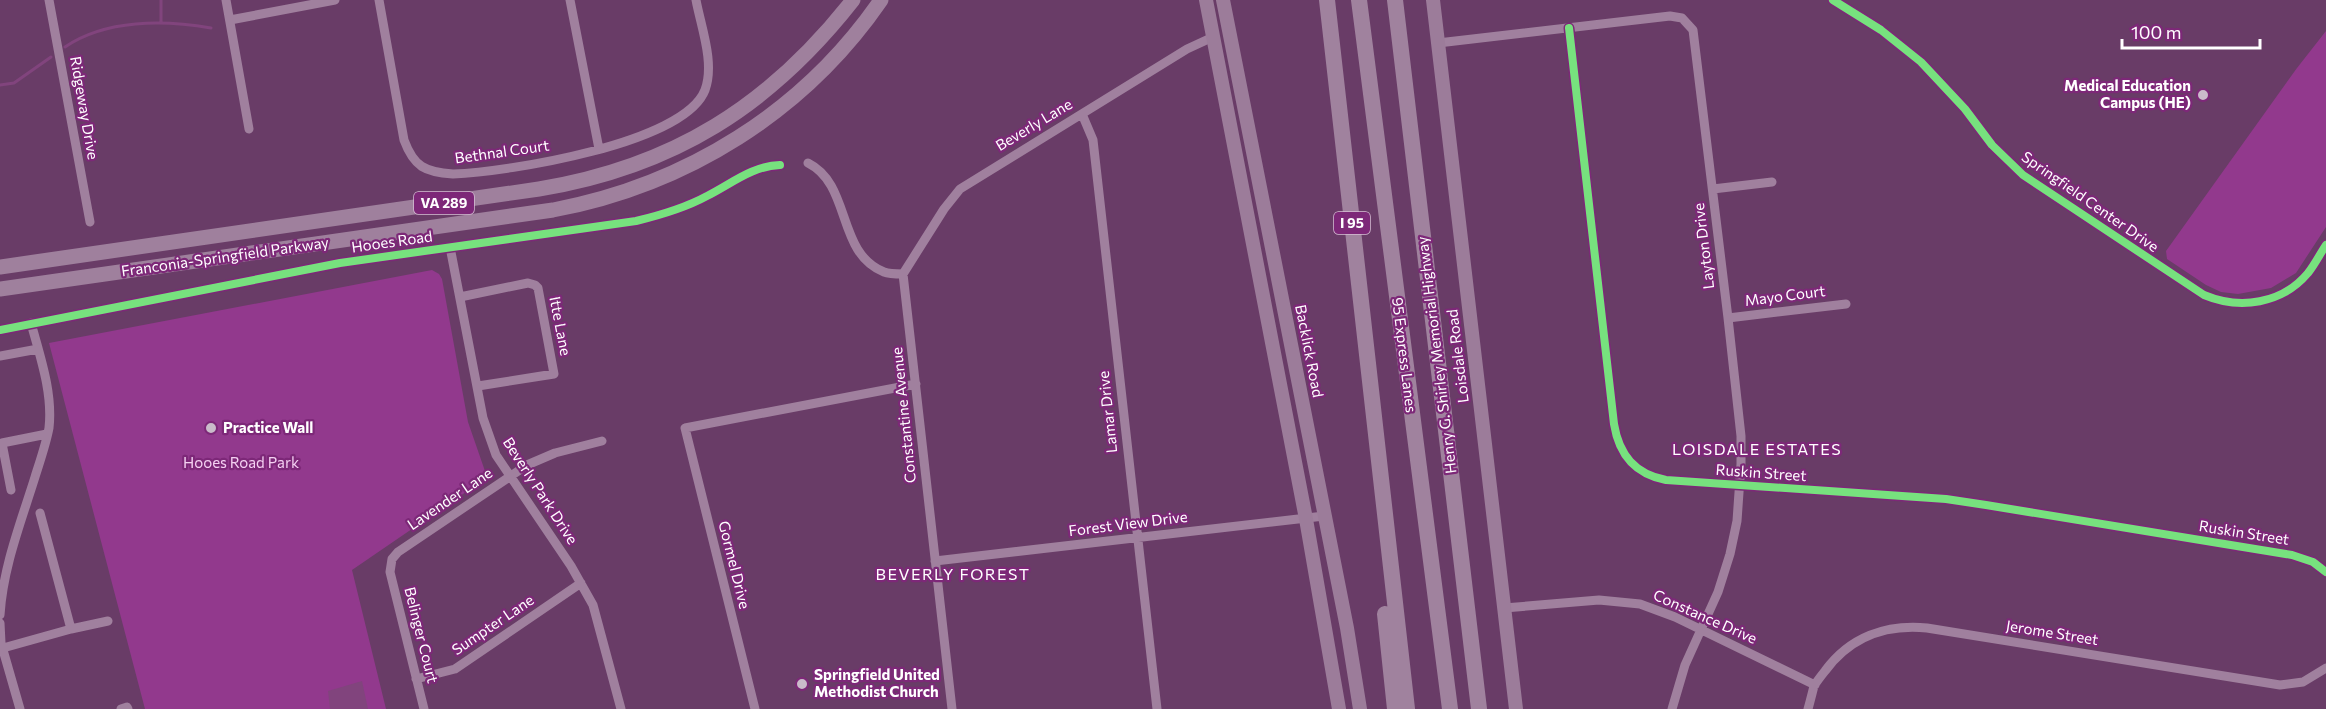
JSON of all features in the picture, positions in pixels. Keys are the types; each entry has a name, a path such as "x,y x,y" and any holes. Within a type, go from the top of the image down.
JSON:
{"highway":[{"name":"I 95","path":"1327,0 1407,709"},
{"name":"95 Express Lanes","path":"1359,0 1450,709"},
{"path":"1369,0 1370,84"},
{"name":"Henry G. Shirley Memorial Highway","path":"1395,0 1479,709"},
{"path":"1400,0 1400,38"},
{"path":"1384,505 1385,614 1395,709"}],"main road":[{"name":"Franconia-Springfield Parkway","path":"0,267 539,189 620,170 688,141 752,102 802,59 826,34 853,0"},
{"name":"Franconia-Springfield Parkway","path":"0,289 553,210 617,194 697,163 754,128 820,74 881,0"},
{"path":"864,23 894,0"},
{"path":"1206,0 1306,519 1339,709"},
{"name":"Backlick Road","path":"1223,0 1347,628 1360,709"},
{"name":"Loisdale Road","path":"1433,0 1516,709"}],"street":[{"name":"Ridgeway Drive","path":"49,0 90,222"},
{"path":"226,0 249,129"},
{"path":"230,20 335,0"},
{"name":"Bethnal Court","path":"379,0 409,152 414,161 428,170 464,174 564,158 632,139 676,120 692,108 700,98 708,79 708,64 696,0"},
{"path":"570,0 599,149"},
{"name":"Springfield Center Drive","path":"1833,0 1881,30 1921,62 1965,109 1992,145 2023,175 2204,295 2229,303 2243,304 2277,296 2291,289 2308,273 2326,245"},
{"name":"Layton Drive","path":"1438,43 1670,16 1682,18 1690,25 1695,38 1741,436 1740,485 1737,521 1730,554 1718,592 1686,665 1672,709"},
{"name":"Ruskin Street","path":"1569,28 1614,424 1618,444 1632,465 1653,477 1986,504 2292,555 2313,562 2326,572"},
{"name":"Beverly Lane","path":"903,274 944,209 960,189 1187,49 1213,37"},
{"name":"Lamar Drive","path":"1082,114 1093,140 1157,709"},
{"path":"808,163 823,172 834,187 848,232 866,259 885,272 903,274"},
{"name":"Hooes Road","path":"0,330 294,271 603,226 656,216 699,200 760,167 780,165"},
{"path":"1713,189 1772,182"},
{"name":"Beverly Park Drive","path":"450,247 489,439 510,476 581,583 596,615 621,709"},
{"name":"Constantine Avenue","path":"903,274 952,709"},
{"name":"Itte Lane","path":"460,297 528,283 538,288 554,374 478,386"},
{"name":"Mayo Court","path":"1728,318 1846,304"},
{"path":"0,615 5,570 47,434 49,405 31,323"},
{"path":"0,356 38,349"},
{"name":"Gormel Drive","path":"755,709 685,428 916,384"},
{"path":"11,490 1,444 47,434"},
{"name":"Lavender Lane","path":"390,567 392,559 398,552 527,465 555,453 602,441"},
{"path":"40,513 71,629"},
{"name":"Forest View Drive","path":"935,561 1324,516"},
{"name":"Belinger Court","path":"390,567 424,709"},
{"name":"Sumpter Lane","path":"416,679 455,669 581,583"},
{"name":"Constance Drive","path":"1504,608 1580,601 1618,601 1660,611 1815,684"},
{"path":"3,648 108,621"},
{"path":"0,623 3,648 20,709"},
{"name":"Jerome Street","path":"1808,709 1815,684 1832,661 1846,648 1871,633 1900,627 1927,628 2280,685 2303,682 2326,668"},
{"path":"121,709 127,707 128,709"}],"green space":[{"path":"2326,31 2326,227 2296,273 2271,288 2238,294 2221,292 2206,285 2167,259 2166,251"},
{"name":"Hooes Road Park","path":"432,270 442,279 468,422 486,474 482,481 352,570 386,709 145,709 49,343"}],"shaded area":[{"path":"362,681 368,709 330,709 328,691"}],"waterway":[{"path":"161,0 161,22"},
{"path":"65,47 98,31 136,24 193,25 211,28"},
{"path":"0,85 14,83 51,57"}],"cycle path":[{"path":"1833,0 1881,30 1921,62 1965,109 1992,145 2023,175 2204,295 2218,300 2246,303 2273,298 2298,283 2311,270 2326,245"},
{"path":"1569,28 1614,424 1624,454 1637,468 1666,480 1946,499 1986,505 2292,555 2313,562 2326,572"},
{"path":"0,330 340,263 636,221 681,208 751,172 780,165"}],"place":[{"name":"Medical Education Campus (HE)","path":"2203,95"},
{"name":"Practice Wall","path":"211,428"},
{"name":"Springfield United Methodist Church","path":"802,684"}],"district":[{"name":"LOISDALE ESTATES","path":"1757,449"},
{"name":"BEVERLY FOREST","path":"953,574"}]}
